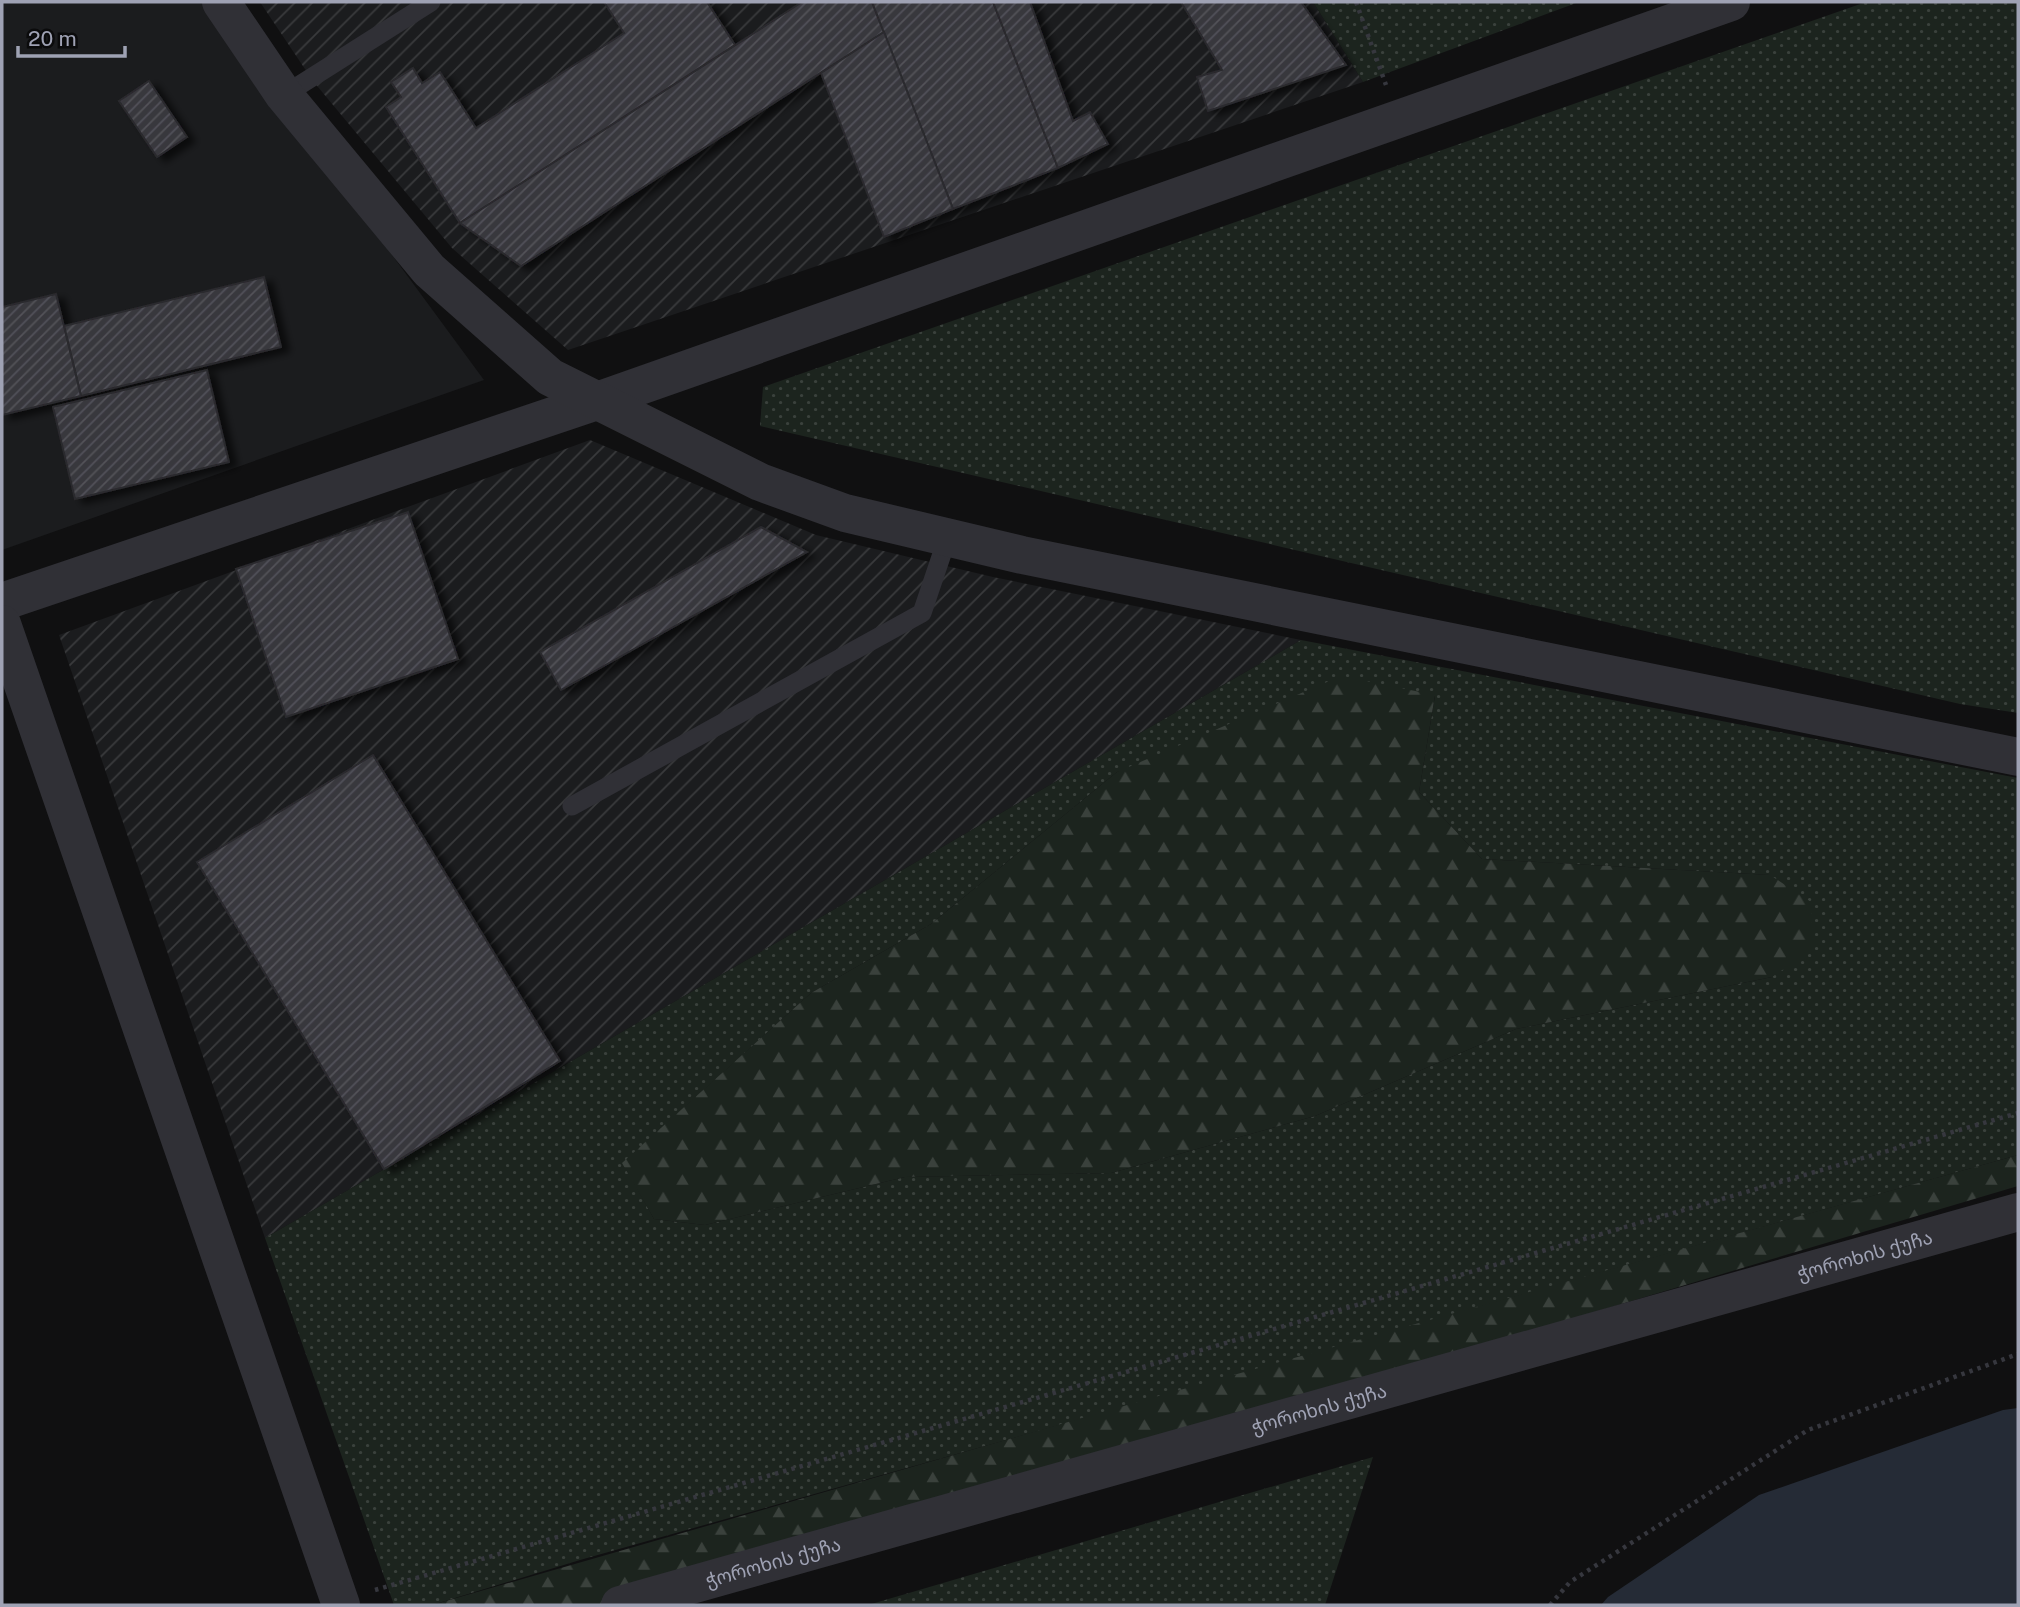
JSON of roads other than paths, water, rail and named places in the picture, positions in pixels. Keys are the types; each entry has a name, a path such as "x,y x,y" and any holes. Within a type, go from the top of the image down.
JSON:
{"street":[{"path":"221,2 284,95 429,270 550,377 760,482 845,513 1062,563 2018,757"},
{"path":"2,603 597,401 1731,2"},
{"path":"2,624 340,1603"},
{"name":"ჭოროხის ქუჩა","path":"620,1605 2018,1212"}],"lane":[{"path":"284,95 431,2"},
{"path":"572,806 922,613 948,536"}]}
